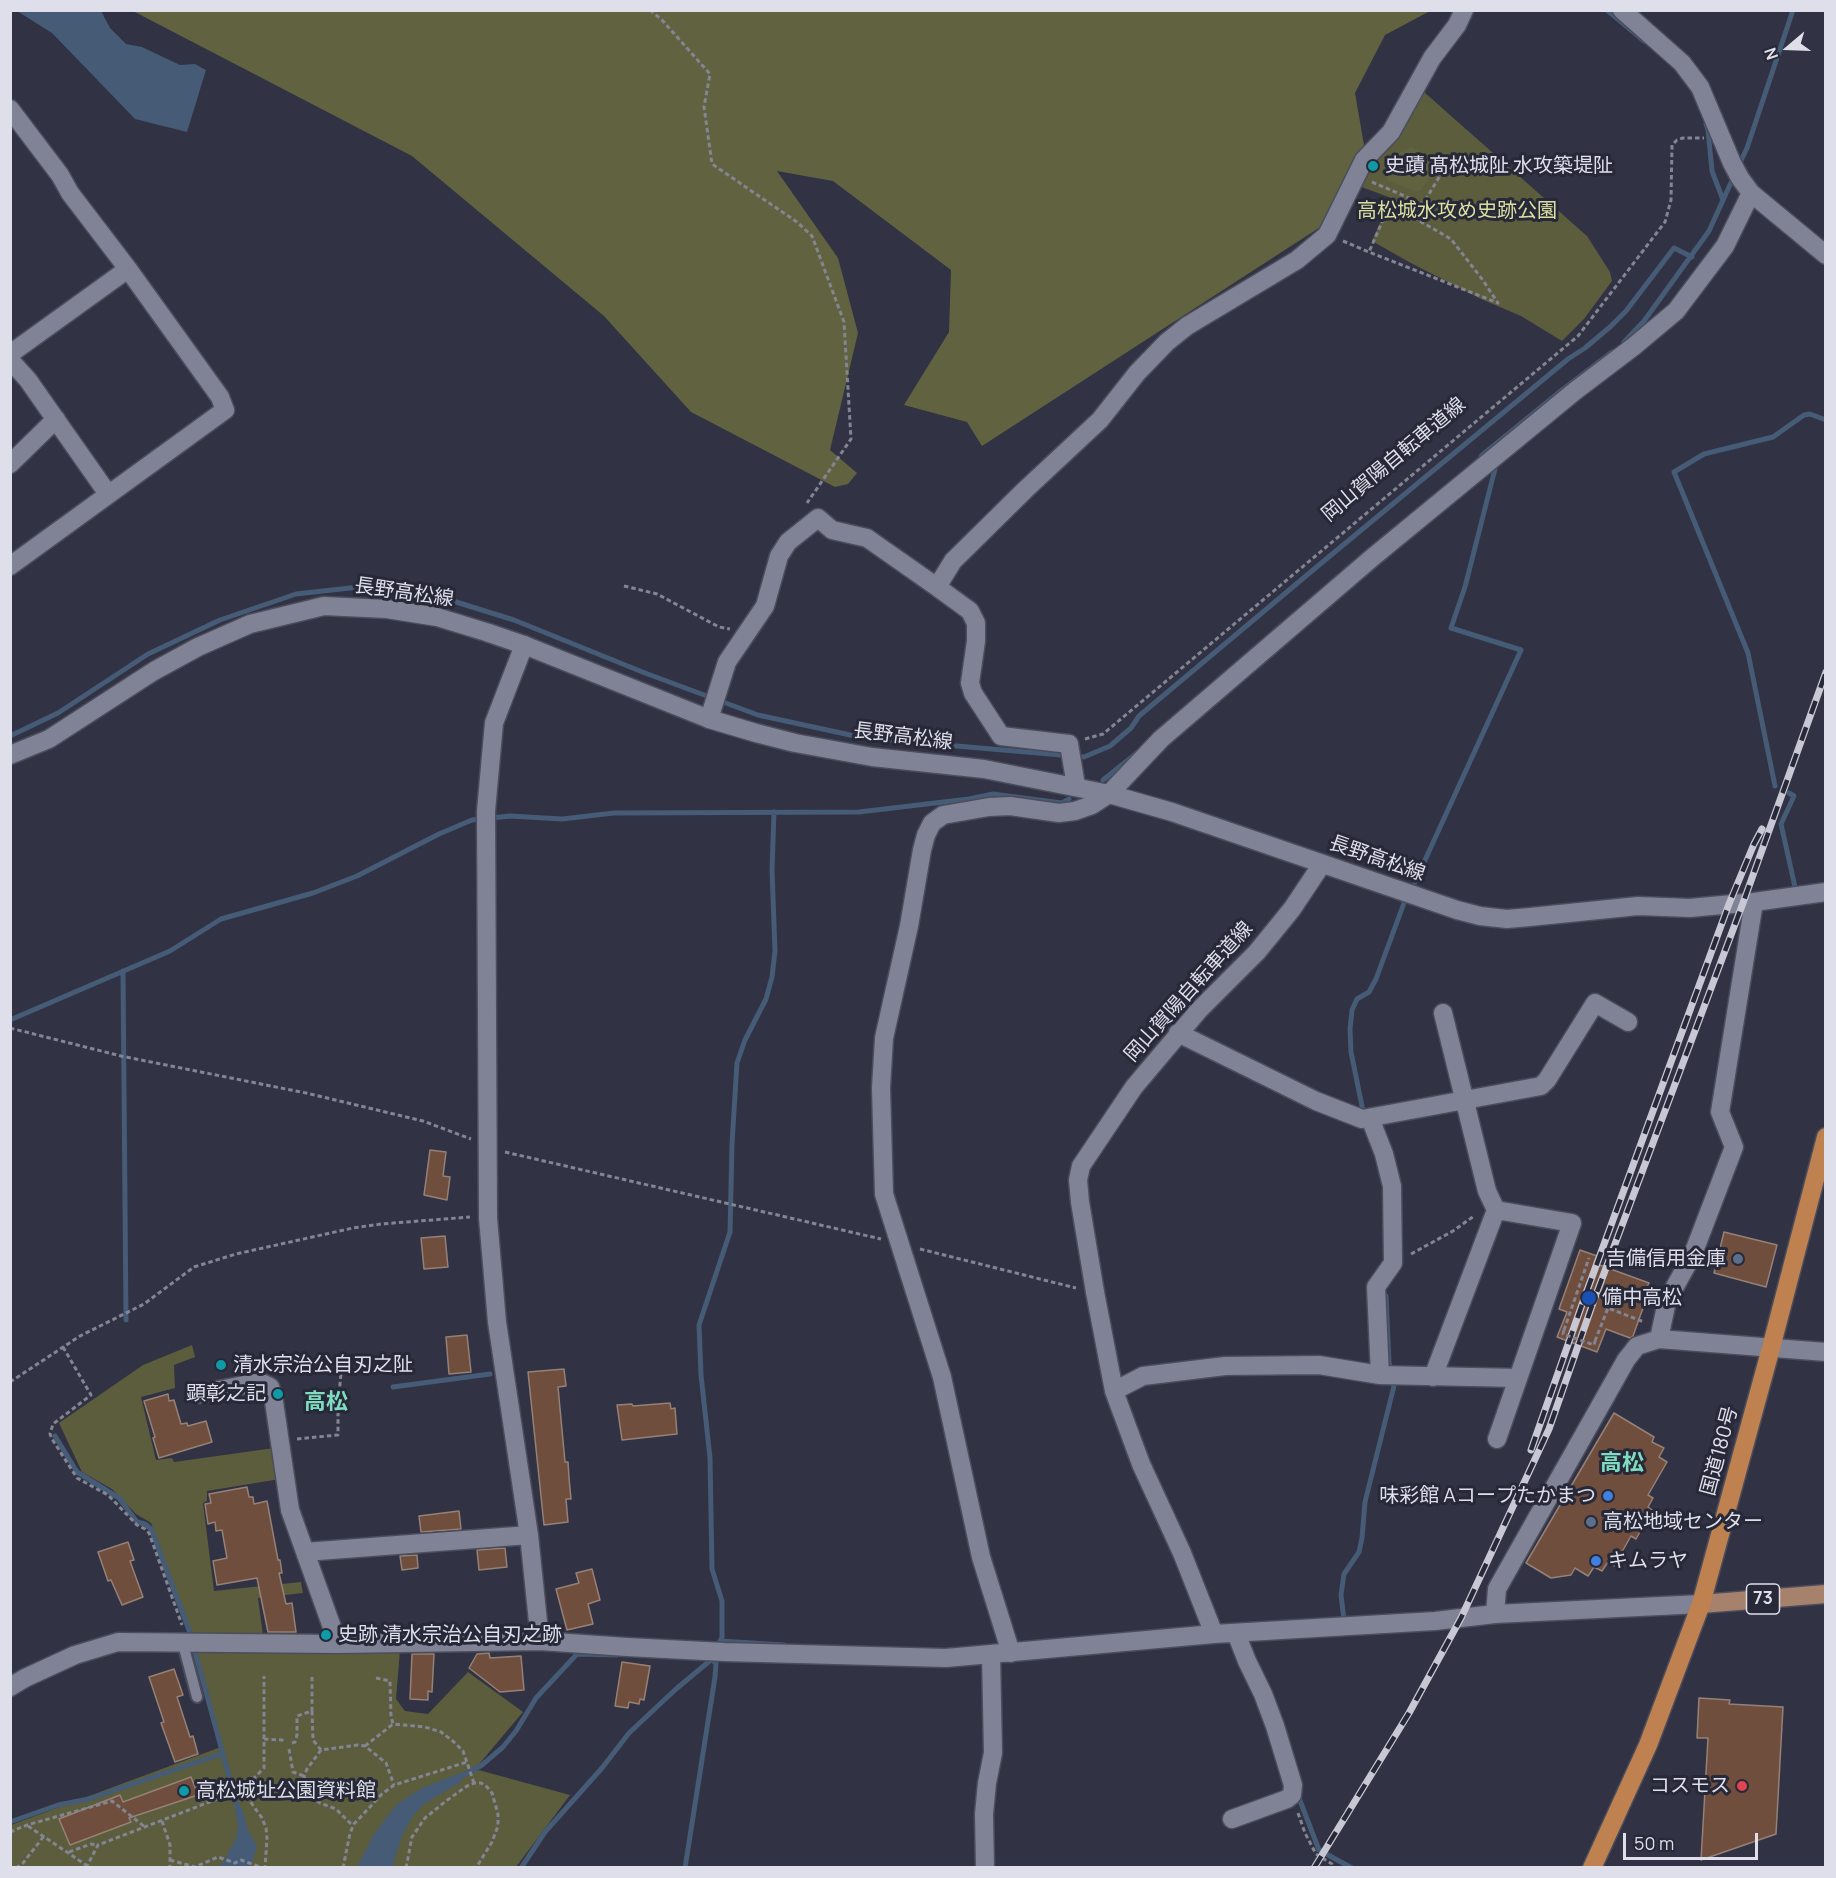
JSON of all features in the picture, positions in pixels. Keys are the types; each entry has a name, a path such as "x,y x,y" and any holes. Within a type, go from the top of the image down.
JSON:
{"highway":[{"name":"国道180号","path":"1592,1868 1648,1745 1701,1604 1772,1348 1826,1137"}],"main road":[{"name":"73","path":"1701,1604 1826,1594"}],"street":[{"path":"937,587 953,561 1100,420 1137,373 1167,342 1187,326 1297,260 1327,234 1364,160 1391,132 1432,58 1464,10"},
{"path":"1622,10 1683,63 1700,87 1736,170 1751,193 1826,255"},
{"path":"10,109 60,175 70,193 128,268 220,397 225,410 10,566"},
{"path":"1010,1650 981,1557 942,1377 884,1194 881,1088 884,1038 909,926 922,850 932,823 943,815 989,807 1010,806 1059,813 1074,811 1092,805 1109,794 1169,731 1365,564 1496,455 1676,311 1725,246 1751,193"},
{"path":"10,354 128,268"},
{"path":"10,360 28,380 108,494"},
{"path":"10,464 56,419"},
{"path":"713,708 728,662 765,606 783,549 788,542 818,518 832,530 867,538 970,611 976,623 970,683 973,693 1001,736 1033,741 1070,753 1076,786"},
{"name":"長野高松線","path":"10,755 49,738 154,671 198,647 250,624 324,606 387,609 437,617 524,645 713,708 795,743 861,755 984,769 1109,794 1172,813 1457,910 1495,918 1530,917 1638,906 1690,908 1826,892"},
{"path":"524,645 494,723 486,811 488,1218 497,1322 529,1535 540,1641"},
{"name":"岡山賀陽自転車道線","path":"1213,1630 1182,1553 1141,1464 1113,1391 1078,1180 1081,1166 1134,1087 1178,1033 1257,952 1292,909 1322,864"},
{"path":"1659,1339 1667,1301 1694,1254 1734,1147 1719,1112 1754,902"},
{"path":"1178,1033 1316,1101 1367,1118 1540,1086 1547,1080 1595,1003 1628,1022"},
{"path":"1433,1377 1494,1206 1487,1191 1443,1013"},
{"path":"1367,1118 1384,1154 1392,1186 1393,1263 1376,1287 1388,1375"},
{"path":"1494,1206 1572,1223 1497,1439"},
{"path":"1495,1614 1497,1589 1626,1360 1637,1346 1659,1339 1826,1352"},
{"path":"1113,1391 1143,1376 1225,1366 1319,1365 1388,1375 1518,1378"},
{"path":"199,1394 254,1383 262,1383 270,1387 290,1510 338,1644"},
{"path":"305,1552 529,1535"},
{"path":"10,1687 75,1655 118,1642 338,1644 540,1641 716,1651 935,1658 1213,1630 1236,1633 1435,1621 1495,1614 1701,1604"},
{"path":"1232,1819 1287,1799 1292,1795 1293,1785 1263,1694 1236,1633"},
{"path":"985,1868 984,1814 993,1753 991,1654"}],"lane":[{"path":"186,1644 197,1696"}],"path":[{"path":"650,10 662,20 710,74 704,107 712,164 798,222 812,236 844,322 850,439 806,505 818,518"},
{"name":"岡山賀陽自転車道線","path":"1070,753 1103,734 1578,336 1665,222 1671,200 1672,145 1683,138 1705,138"},
{"path":"1357,176 1423,204 1444,170"},
{"path":"1327,234 1370,252 1498,303 1451,239 1402,211 1387,217 1382,222 1370,252"},
{"path":"624,586 657,594 719,627"},
{"path":"10,1028 127,1058 306,1093 423,1121 463,1135 489,1148 738,1206"},
{"path":"1393,1263 1425,1248 1494,1206"},
{"path":"10,1382 80,1336 144,1304 195,1267 236,1254 313,1236 381,1224 488,1218"},
{"path":"1589,1258 1563,1334 1594,1345 1608,1308 1644,1320 1659,1339"},
{"path":"63,1347 91,1395 53,1425 50,1434 52,1439 77,1478 108,1495 137,1525 149,1533 186,1644"},
{"path":"280,1442 338,1435 342,1362"},
{"path":"68,1852 91,1844 98,1845 242,1790 264,1768 264,1676"},
{"path":"312,1677 313,1740 321,1750"},
{"path":"376,1678 390,1681 390,1716 393,1724"},
{"path":"292,1743 295,1742 297,1736 297,1716 312,1711"},
{"path":"365,1746 393,1724 425,1727 441,1732 463,1751 474,1783"},
{"path":"264,1739 284,1741"},
{"path":"353,1826 336,1809 312,1797 304,1776 321,1750 365,1746 386,1763 394,1785"},
{"path":"289,1749 292,1772 304,1776"},
{"path":"343,1868 353,1826 366,1809 394,1785 468,1764"},
{"path":"406,1868 412,1837 425,1818 474,1783 481,1783 487,1786 492,1793 498,1814 498,1826 492,1842 476,1868"},
{"path":"170,1860 195,1867 218,1857 235,1863 241,1860 264,1868 266,1828 262,1818 242,1790"},
{"path":"1292,1795 1305,1833 1316,1854 1332,1864 1334,1868"},
{"path":"10,1832 112,1801 145,1827"},
{"path":"162,1821 170,1845 170,1867 167,1868"},
{"path":"27,1825 86,1866 98,1845"},
{"path":"16,1868 23,1863 44,1836"}],"green space":[{"path":"133,11 1430,11 1385,35 1355,93 1364,145 1325,224 982,446 967,422 904,405 949,332 951,270 833,181 777,171 838,258 858,333 830,450 857,473 848,484 835,487 691,412 604,316 412,156"},
{"name":"高松城水攻め史跡公園","path":"1424,92 1587,236 1610,272 1612,281 1584,319 1562,341 1521,316 1481,299 1372,241 1391,198 1359,186 1364,166 1395,138"},
{"path":"1411,147 1435,162 1436,168 1421,190 1415,191 1388,181 1384,170 1393,157"},
{"path":"192,1345 195,1357 174,1365 175,1388 141,1397 156,1460 172,1458 174,1462 274,1448 280,1479 207,1491 207,1501 203,1503 214,1591 301,1582 303,1593 258,1598 263,1635 193,1638 151,1523 136,1514 112,1489 82,1472 59,1423 143,1365"},
{"path":"195,1648 400,1650 396,1699 405,1711 428,1714 468,1672 523,1712 475,1769 570,1795 516,1867 11,1868 11,1825 221,1747"}],"water":[{"path":"17,11 101,11 110,28 126,44 142,47 180,65 195,64 206,70 187,132 135,119 52,33"},
{"path":"463,1772 462,1781 424,1804 412,1817 402,1836 392,1867 357,1867 374,1834 397,1804 424,1787"},
{"path":"242,1808 248,1830 257,1846 251,1867 218,1867 224,1861 237,1836 238,1824 235,1810"}],"building":[{"path":"430,1150 446,1152 443,1176 450,1177 447,1200 424,1195"},
{"path":"1724,1232 1777,1245 1766,1287 1714,1273"},
{"path":"445,1236 448,1267 424,1269 421,1238"},
{"path":"1580,1250 1597,1256 1594,1263 1649,1283 1645,1293 1648,1294 1633,1336 1630,1338 1606,1329 1597,1352 1557,1337 1567,1312 1559,1309"},
{"path":"467,1335 471,1372 449,1374 446,1337"},
{"path":"564,1369 566,1386 558,1387 571,1499 566,1499 568,1522 544,1525 528,1372"},
{"path":"168,1394 169,1401 174,1400 181,1424 187,1423 188,1426 206,1421 212,1442 159,1458 144,1401"},
{"path":"670,1403 671,1409 675,1408 677,1434 622,1440 617,1405"},
{"name":"味彩館 Aコープたかまつ","path":"1614,1413 1654,1437 1652,1442 1664,1448 1659,1457 1667,1462 1648,1495 1653,1498 1648,1507 1652,1510 1636,1539 1631,1536 1614,1566 1608,1562 1602,1571 1594,1567 1588,1576 1575,1568 1571,1575 1551,1578 1526,1563"},
{"path":"247,1487 249,1497 253,1497 254,1504 267,1501 278,1560 280,1560 282,1573 279,1573 286,1604 292,1603 296,1632 268,1632 257,1578 217,1585 213,1561 227,1558 222,1530 216,1531 215,1522 208,1524 205,1504 211,1503 209,1494"},
{"path":"459,1511 461,1529 421,1532 419,1516"},
{"path":"128,1542 134,1560 130,1561 143,1597 122,1605 111,1580 108,1581 98,1552"},
{"path":"505,1548 507,1567 479,1570 477,1550"},
{"path":"417,1555 418,1568 402,1570 400,1556"},
{"path":"592,1569 600,1600 588,1604 593,1624 567,1630 556,1589 579,1583 576,1573"},
{"path":"489,1653 490,1658 521,1656 524,1690 500,1692 469,1668 477,1654"},
{"path":"412,1654 434,1654 432,1692 428,1691 428,1700 410,1699"},
{"path":"622,1662 650,1666 644,1700 640,1699 639,1704 629,1702 628,1708 615,1706"},
{"path":"174,1669 183,1695 177,1697 198,1754 175,1762 161,1723 164,1722 149,1677"},
{"name":"コスモス","path":"1699,1698 1730,1700 1729,1704 1783,1707 1776,1834 1701,1860 1708,1738 1697,1738"},
{"path":"191,1777 198,1795 129,1818 131,1822 70,1845 59,1819 120,1795 123,1802"}],"waterway":[{"path":"1607,10 1644,41"},
{"path":"1738,167 1747,148 1793,10"},
{"path":"1706,124 1712,171 1723,200"},
{"path":"1624,342 1644,321 1709,231 1734,176"},
{"path":"10,736 58,713 148,654 220,620 296,594 359,587 405,589 440,597 514,620 645,673 758,715 864,738 1084,757 1110,746 1131,728 1139,716 1319,565 1568,359 1610,327 1626,311 1674,248 1692,257"},
{"path":"1481,456 1612,352"},
{"path":"1775,786 1748,653 1674,472 1704,454 1773,437 1804,415 1810,414 1826,420"},
{"path":"1415,882 1521,650 1451,628 1465,587 1497,461"},
{"path":"1103,780 1138,752"},
{"path":"1789,793 1794,796 1781,824 1795,887"},
{"path":"10,1020 170,951 221,919 313,893 357,876 439,834 472,820 510,816 562,819 614,813 859,812 993,794 1062,803 1069,799"},
{"path":"521,1868 545,1832 602,1768 629,1733 712,1659 722,1637 722,1601 712,1569 710,1458 701,1375 699,1325 730,1232 737,1063 745,1040 766,999 772,977 775,951 772,870 774,812"},
{"path":"1364,1116 1351,1052 1352,1010 1357,999 1369,992 1376,979 1404,903"},
{"path":"123,971 126,1320"},
{"path":"1341,1620 1344,1620 1341,1595 1344,1574 1359,1552 1365,1502 1394,1386 1389,1362 1386,1296"},
{"path":"393,1387 490,1374"},
{"path":"55,1436 77,1472 119,1498 137,1522 151,1529 189,1630 238,1809"},
{"path":"720,1641 784,1645"},
{"path":"464,1775 482,1765 503,1747 516,1731 536,1698 577,1654 617,1655"},
{"path":"685,1868 715,1677 716,1663 710,1659"},
{"path":"10,1822 58,1805 89,1799 221,1754"},
{"path":"1299,1798 1319,1850 1352,1868"}],"railway":[{"path":"1314,1868 1409,1713 1461,1618 1549,1429 1594,1300 1743,903 1826,672"},
{"path":"1531,1450 1729,904 1762,829"}],"place":[{"name":"史蹟 髙松城阯 水攻築堤阯","path":"1373,166"},
{"name":"吉備信用金庫","path":"1738,1259"},
{"name":"備中高松","path":"1589,1298"},
{"name":"清水宗治公自刃之阯","path":"221,1365"},
{"name":"顕彰之記","path":"278,1394"},
{"name":"味彩館 Aコープたかまつ","path":"1608,1496"},
{"name":"高松地域センター","path":"1591,1522"},
{"name":"キムラヤ","path":"1596,1561"},
{"name":"史跡 清水宗治公自刃之跡","path":"326,1635"},
{"name":"コスモス","path":"1742,1786"},
{"name":"高松城址公園資料館","path":"184,1791"}],"district":[{"name":"高松","path":"326,1403"},
{"name":"高松","path":"1622,1464"}]}
